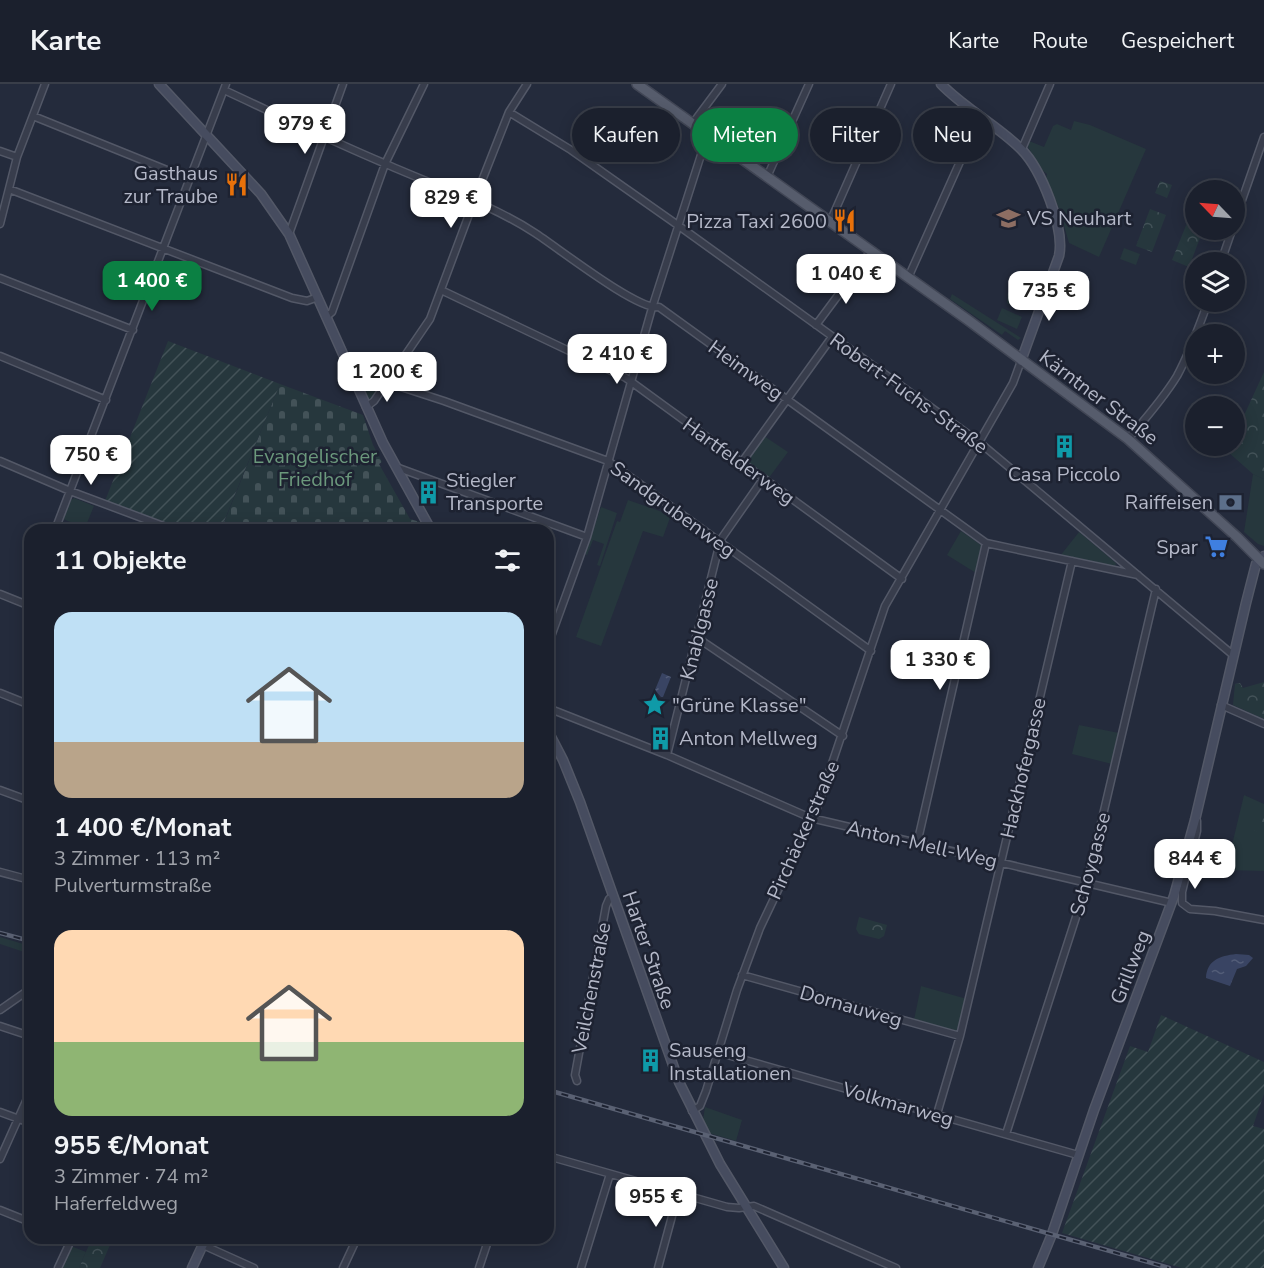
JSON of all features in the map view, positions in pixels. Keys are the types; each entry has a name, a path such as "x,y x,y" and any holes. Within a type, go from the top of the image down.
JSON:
{"main road":[{"path":"159,84 261,194 289,234 366,407 428,524"},
{"name":"Kärntner Straße","path":"637,84 692,122"},
{"path":"942,84 970,108"},
{"path":"993,127 1022,149 1031,162 1051,203 1061,241 1055,269 1021,361"},
{"name":"Kärntner Straße","path":"746,162 1128,439 1263,560"},
{"name":"Grillweg","path":"1038,1268 1172,903 1197,810 1256,564 1263,560"},
{"name":"Harter Straße","path":"554,742 580,802 664,1044 692,1111 720,1164 784,1268"},
{"path":"192,1268 203,1244"}],"street":[{"path":"0,224 17,157 45,84"},
{"path":"289,234 343,84"},
{"path":"326,317 332,312 386,164 424,84"},
{"path":"366,407 374,401 430,319 509,112 526,84"},
{"path":"704,108 722,84"},
{"path":"767,177 809,84"},
{"path":"830,222 891,84"},
{"path":"1022,149 1050,84"},
{"path":"57,524 225,87"},
{"name":"Heimweg","path":"225,87 324,136 474,201 532,231 626,295 652,309 659,307 986,543 1138,575"},
{"name":"Robert-Fuchs-Straße","path":"509,112 571,150 979,442 1233,654"},
{"path":"33,116 189,179"},
{"path":"1245,191 1264,137"},
{"path":"0,151 17,157"},
{"path":"554,628 587,537 652,309 699,162"},
{"path":"908,278 960,162"},
{"path":"9,189 292,298 307,301 318,297"},
{"path":"816,325 871,251"},
{"path":"0,278 133,330"},
{"name":"Hartfelderweg","path":"441,290 626,378 902,579"},
{"path":"1128,439 1177,376 1204,312"},
{"path":"742,462 832,337"},
{"path":"0,356 106,400"},
{"name":"Pirchäckerstraße","path":"692,1111 699,1108 701,1103 742,975 772,901 817,808 885,606 1018,374 1021,361"},
{"name":"Sandgrubenweg","path":"349,370 608,461 871,651"},
{"path":"0,461 70,491 158,524"},
{"path":"396,467 552,524"},
{"name":"Knablgasse","path":"667,755 719,542 763,479"},
{"path":"554,525 587,537"},
{"path":"917,844 986,543"},
{"name":"Hackhofergasse","path":"937,1114 960,1036 1072,561"},
{"name":"Schoygasse","path":"1006,1134 1087,883 1156,589"},
{"path":"0,594 24,603"},
{"path":"696,637 843,736"},
{"path":"0,693 24,703"},
{"path":"1221,705 1264,724"},
{"name":"Anton-Mell-Weg","path":"554,710 667,755 811,818 1172,903"},
{"path":"0,790 24,799"},
{"path":"1197,810 1197,831 1182,892 1182,903 1190,909 1264,920"},
{"path":"0,872 24,878"},
{"name":"Veilchenstraße","path":"577,1081 575,1075 606,906 613,897"},
{"name":"Dornauweg","path":"742,975 960,1036"},
{"path":"0,1010 24,993"},
{"path":"0,1026 24,1034"},
{"name":"Volkmarweg","path":"717,1052 1078,1155"},
{"path":"0,1159 24,1106"},
{"path":"0,1112 24,1121"},
{"path":"554,1158 727,1207 754,1206 885,1266 896,1268"},
{"path":"581,1268 610,1174"},
{"path":"657,1268 678,1194"},
{"path":"0,1209 24,1219"},
{"path":"58,1268 68,1244"},
{"path":"210,1244 255,1268"},
{"path":"343,1268 354,1244"},
{"path":"479,1268 487,1244"}],"green space":[{"path":"1074,121 1090,125 1146,149 1099,257 1069,243 1059,208 1046,179 1047,174 1028,147 1029,141 1044,147 1053,126 1057,124 1071,130"},
{"path":"1160,181 1172,185 1167,198 1155,193"},
{"path":"1150,209 1166,215 1152,252 1136,246"},
{"path":"1185,228 1185,240 1199,240 1195,252 1185,252 1185,265 1172,260"},
{"path":"1124,248 1140,254 1136,265 1120,259"},
{"path":"1008,292 1020,298 1019,305 1015,308 1007,303"},
{"path":"952,294 1021,338 1018,340 1005,331 1002,335 950,299"},
{"path":"1002,308 1022,317 1017,329 997,320"},
{"path":"168,341 280,384 223,524 170,524 105,501"},
{"path":"1264,372 1264,479 1253,474 1233,456 1245,456 1245,413"},
{"path":"358,376 368,377 379,391 372,399 368,398"},
{"name":"Evangelischer Friedhof","path":"280,384 363,415 373,445 382,462 379,464 410,519 421,524 223,524"},
{"path":"764,436 788,452 768,479 747,462"},
{"path":"1253,474 1264,479 1264,546 1258,544 1244,532"},
{"path":"74,498 94,506 87,524 75,524 63,519"},
{"path":"628,500 671,515 663,537 643,531 601,646 576,637 617,521 620,522"},
{"path":"601,507 617,513 600,566 597,565 604,544 593,540 587,555 585,554"},
{"path":"961,531 981,545 976,573 947,555"},
{"path":"1079,532 1116,563 1115,567 1060,556"},
{"path":"1264,682 1264,719 1233,705 1235,684 1240,683 1243,688"},
{"path":"1079,725 1119,733 1112,764 1072,754"},
{"path":"1244,795 1264,804 1264,871 1226,870"},
{"path":"1264,814 1263,835 1252,829 1254,817"},
{"path":"859,917 887,925 884,936 879,939 859,934 856,929"},
{"path":"0,937 24,944 24,952 0,944"},
{"path":"921,986 967,999 960,1026 956,1031 914,1020"},
{"path":"1161,1015 1264,1062 1264,1094 1253,1126 1264,1129 1264,1268 1182,1268 1062,1233 1130,1046 1148,1052"},
{"path":"705,1107 742,1120 736,1141 709,1133 703,1120"},
{"path":"66,1244 86,1252 79,1268 55,1268"},
{"path":"110,1244 100,1268 79,1268 89,1245"}],"water":[{"path":"662,673 671,677 661,697 655,690"},
{"path":"1236,954 1249,955 1253,958 1246,966 1237,969 1230,986 1206,978 1209,967 1215,960"}],"railway":[{"path":"0,933 24,939"},
{"path":"554,1092 1169,1268"}],"place":[{"name":"Gasthaus zur Traube","path":"236,184"},
{"name":"VS Neuhart","path":"1009,218"},
{"name":"Pizza Taxi 2600","path":"845,221"},
{"name":"Casa Piccolo","path":"1064,446"},
{"name":"Stiegler Transporte","path":"428,492"},
{"name":"Raiffeisen","path":"1231,502"},
{"name":"Spar","path":"1216,547"},
{"name":"\"Grüne Klasse\"","path":"654,705"},
{"name":"Anton Mellweg","path":"661,738"},
{"name":"Sauseng Installationen","path":"651,1061"}]}
